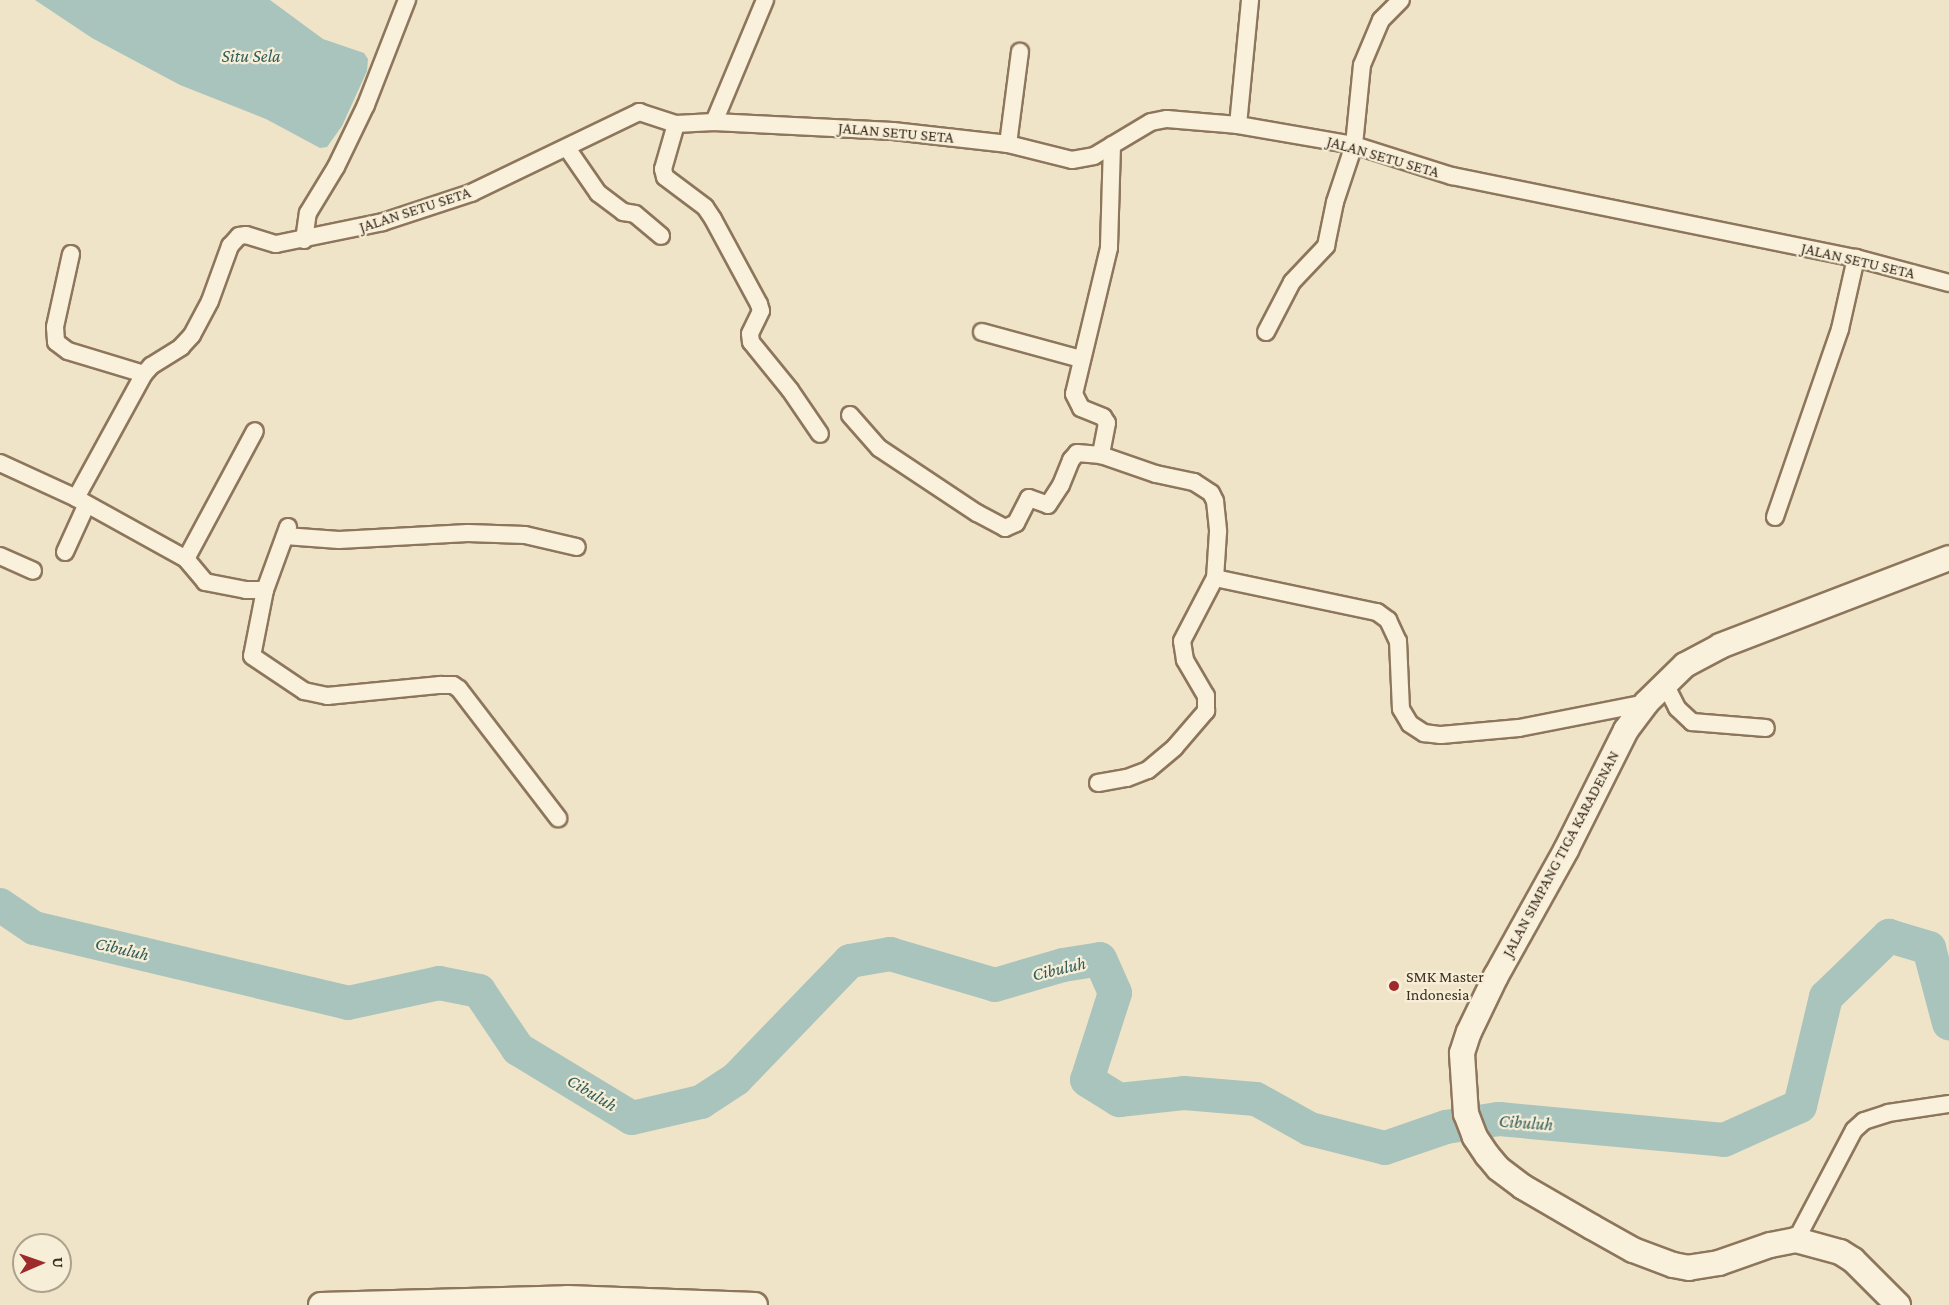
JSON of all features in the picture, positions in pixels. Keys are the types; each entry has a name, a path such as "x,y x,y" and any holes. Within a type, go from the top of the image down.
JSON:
{"street":[{"path":"304,240 308,213 326,184 366,105 406,0"},
{"path":"714,122 765,0"},
{"path":"1238,124 1250,0"},
{"path":"1266,332 1292,282 1326,246 1335,202 1353,145 1362,65 1381,20 1401,0"},
{"path":"1008,144 1020,52"},
{"name":"JALAN SETU SETA","path":"65,552 81,502 144,374 151,366 181,347 192,335 210,301 230,246 239,236 246,235 276,244 383,222 471,193 639,112 676,124 714,122 883,130 1008,144 1072,160 1094,156 1151,122 1167,119 1238,124 1353,145 1452,176 1856,258 1949,283"},
{"path":"676,124 663,170 665,177 705,207 713,219 759,304 761,311 750,334 751,342 790,390 820,434"},
{"path":"1101,455 1107,423 1103,417 1080,408 1074,394 1109,248 1112,145"},
{"path":"567,148 598,193 623,212 636,214 661,236"},
{"path":"71,254 55,327 56,342 68,351 144,374"},
{"path":"1775,517 1840,329 1856,258"},
{"path":"982,332 1081,359"},
{"path":"850,415 879,448 977,513 1005,528 1016,523 1029,498 1048,505 1061,484 1071,460 1077,453 1101,455 1156,474 1194,482 1211,493 1215,501 1218,532 1215,578 1182,641 1185,660 1206,696 1206,711 1175,747 1148,770 1127,778 1098,783"},
{"path":"186,559 255,431"},
{"path":"0,467 81,502 186,559 199,576 213,586 265,590"},
{"path":"558,818 459,689 453,685 320,695 303,691 255,661 253,652 265,590 286,532 339,540 468,533 525,535 577,547"},
{"path":"0,556 33,571"},
{"name":"JALAN SIMPANG TIGA KARADENAN","path":"1898,1305 1853,1260 1840,1252 1796,1240 1770,1245 1703,1267 1673,1265 1633,1250 1523,1187 1498,1168 1475,1137 1466,1114 1462,1053 1469,1032 1626,730 1646,703 1685,665 1720,646 1949,558"},
{"path":"1215,578 1360,607 1383,616 1394,630 1398,641 1401,709 1410,724 1424,733 1442,735 1519,728 1646,703"},
{"path":"1665,684 1677,708 1692,722 1766,728"},
{"path":"1796,1240 1854,1130 1864,1121 1888,1113 1949,1104"},
{"path":"321,1305 567,1298 755,1305"}],"water":[{"name":"Situ Sela","path":"35,0 270,0 323,39 364,53 368,59 367,71 342,126 327,147 320,148 266,119 180,85 92,38"}],"waterway":[{"name":"Cibuluh","path":"0,905 34,928 348,1003 439,983 479,991 518,1049 632,1118 701,1102 736,1079 850,961 890,954 995,985 1063,965 1100,959 1115,993 1087,1080 1119,1100 1184,1093 1256,1099 1310,1129 1385,1148 1446,1127 1499,1119 1724,1140 1800,1106 1826,997 1889,936 1929,948 1949,1023"}],"place":[{"name":"SMK Master Indonesia","path":"1394,986"}]}
